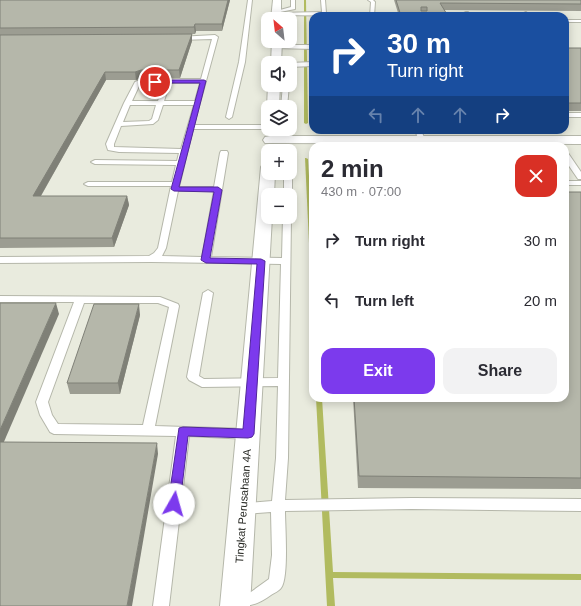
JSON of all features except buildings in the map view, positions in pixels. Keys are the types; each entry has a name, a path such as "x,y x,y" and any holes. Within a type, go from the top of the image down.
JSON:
{"street":[{"path":"297,132 350,140"},
{"path":"335,142 420,135 468,142"},
{"path":"270,137 350,140"},
{"path":"552,142 581,140"},
{"path":"297,149 309,145"},
{"name":"Tingkat Perusahaan 4A","path":"235,606 268,183"}],"lane":[{"path":"229,117 242,62 250,0"},
{"path":"279,11 293,8 293,0"},
{"path":"323,0 324,12"},
{"path":"370,0 372,2 372,12"},
{"path":"297,17 309,17"},
{"path":"569,21 581,21"},
{"path":"151,259 158,255 162,248 180,163 185,151 215,37 174,38"},
{"path":"297,47 309,47"},
{"path":"297,64 309,64"},
{"path":"185,151 119,150 111,148 110,144 137,83 204,81"},
{"path":"118,124 151,123 155,120 168,82"},
{"path":"127,103 197,103"},
{"path":"569,115 581,115"},
{"path":"191,127 270,137"},
{"path":"206,260 224,153"},
{"path":"569,160 581,177"},
{"path":"95,162 180,163"},
{"path":"569,183 581,183"},
{"path":"88,184 218,190"},
{"path":"235,606 256,597 276,583 279,555 281,505 287,224"},
{"path":"0,260 151,259 286,261"},
{"path":"208,293 193,377 202,383 284,382"},
{"path":"0,299 160,300 174,306 148,430"},
{"path":"80,300 42,402 46,415 54,429 148,430 248,434"},
{"path":"161,606 183,431"},
{"path":"242,508 281,505 341,504 581,505"}],"waterway":[{"path":"305,0 306,123"},
{"path":"306,159 309,213"},
{"path":"319,402 329,575"},
{"path":"329,575 581,577"},
{"path":"329,575 331,606"}],"route":[{"path":"155,82 204,81 174,189 218,190 206,260 261,261 248,434 183,431 174,504"}]}
